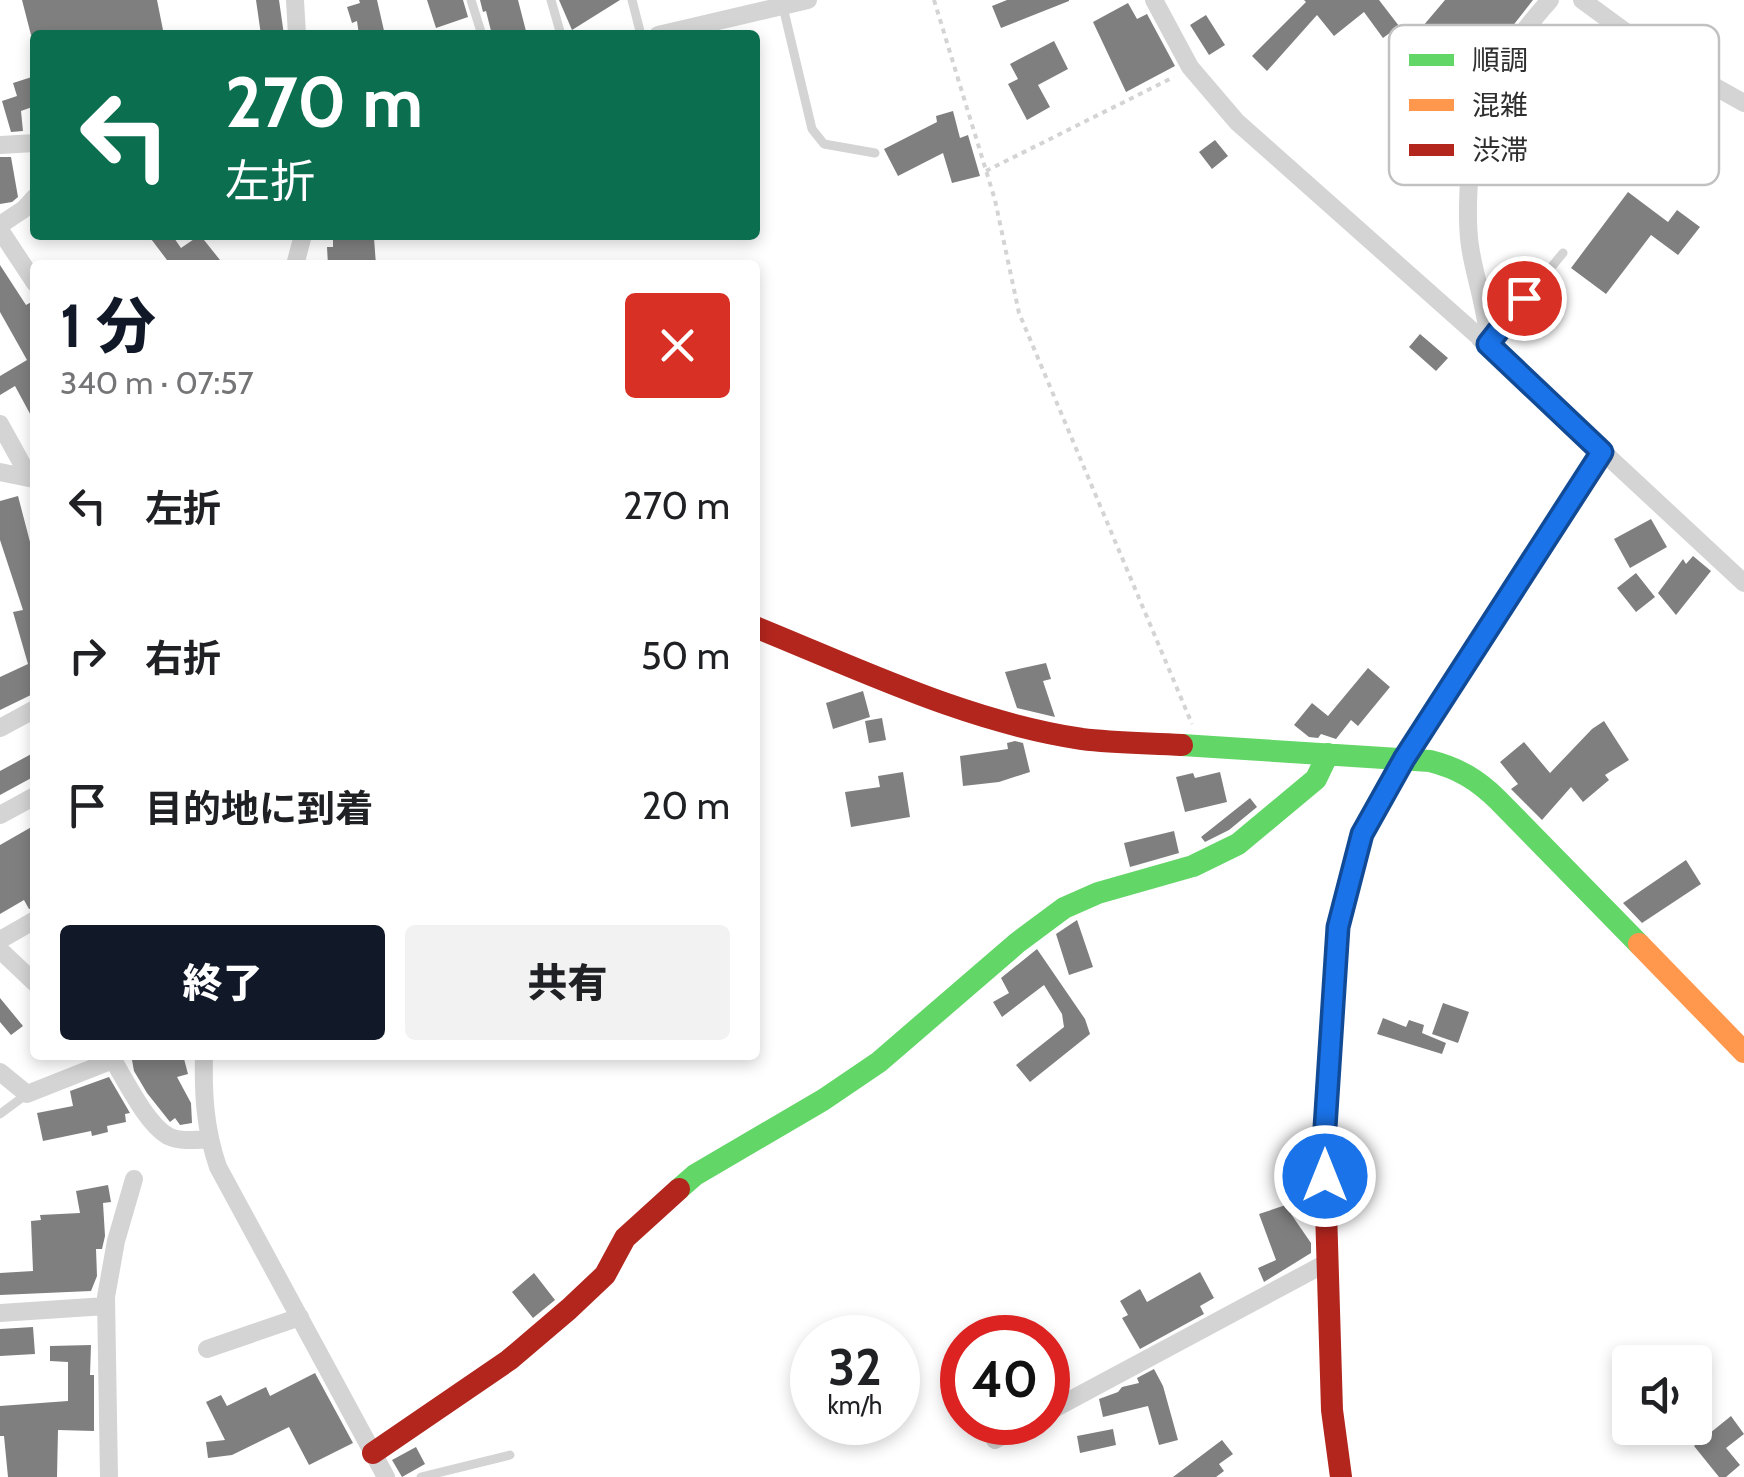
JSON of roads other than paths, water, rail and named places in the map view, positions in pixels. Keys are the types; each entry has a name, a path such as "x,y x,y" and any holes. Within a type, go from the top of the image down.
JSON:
{"street":[{"path":"295,0 297,30"},
{"path":"680,30 808,0"},
{"path":"1154,0 1190,66 1237,122 1484,341 1744,583"},
{"path":"1532,25 1550,0"},
{"path":"1582,0 1617,25"},
{"path":"1719,89 1744,103"},
{"path":"0,144 30,144"},
{"path":"1472,185 1470,247 1483,298 1487,329 1484,341"},
{"path":"30,202 0,227 30,275"},
{"path":"0,424 30,478"},
{"path":"1341,1477 1332,1410 1324,1143 1338,927 1362,834 1404,759 1602,452"},
{"path":"0,472 30,478"},
{"path":"760,629 1042,732 1084,739 1404,759 1461,769 1482,782 1744,1052"},
{"path":"0,728 30,712"},
{"path":"373,1453 509,1360 569,1309 605,1275 625,1238 695,1174 823,1100 879,1062 1017,943 1064,908 1098,893 1193,866 1238,844 1316,779 1328,754"},
{"path":"0,815 30,799"},
{"path":"0,940 30,923"},
{"path":"0,950 30,978"},
{"path":"0,1072 28,1094 105,1060"},
{"path":"114,1060 166,1135 182,1140 209,1139"},
{"path":"204,1060 203,1101 218,1166 386,1477"},
{"path":"109,1477 106,1306 116,1241 134,1179"},
{"path":"1070,1400 1328,1262"},
{"path":"0,1313 106,1306"},
{"path":"207,1349 300,1317"}],"lane":[{"path":"471,0 480,30"},
{"path":"551,0 560,30"},
{"path":"632,0 640,30"},
{"path":"783,7 812,130 824,144 874,153"},
{"path":"1484,341 1562,254"},
{"path":"0,1114 28,1094"},
{"path":"421,1477 510,1454"}]}
